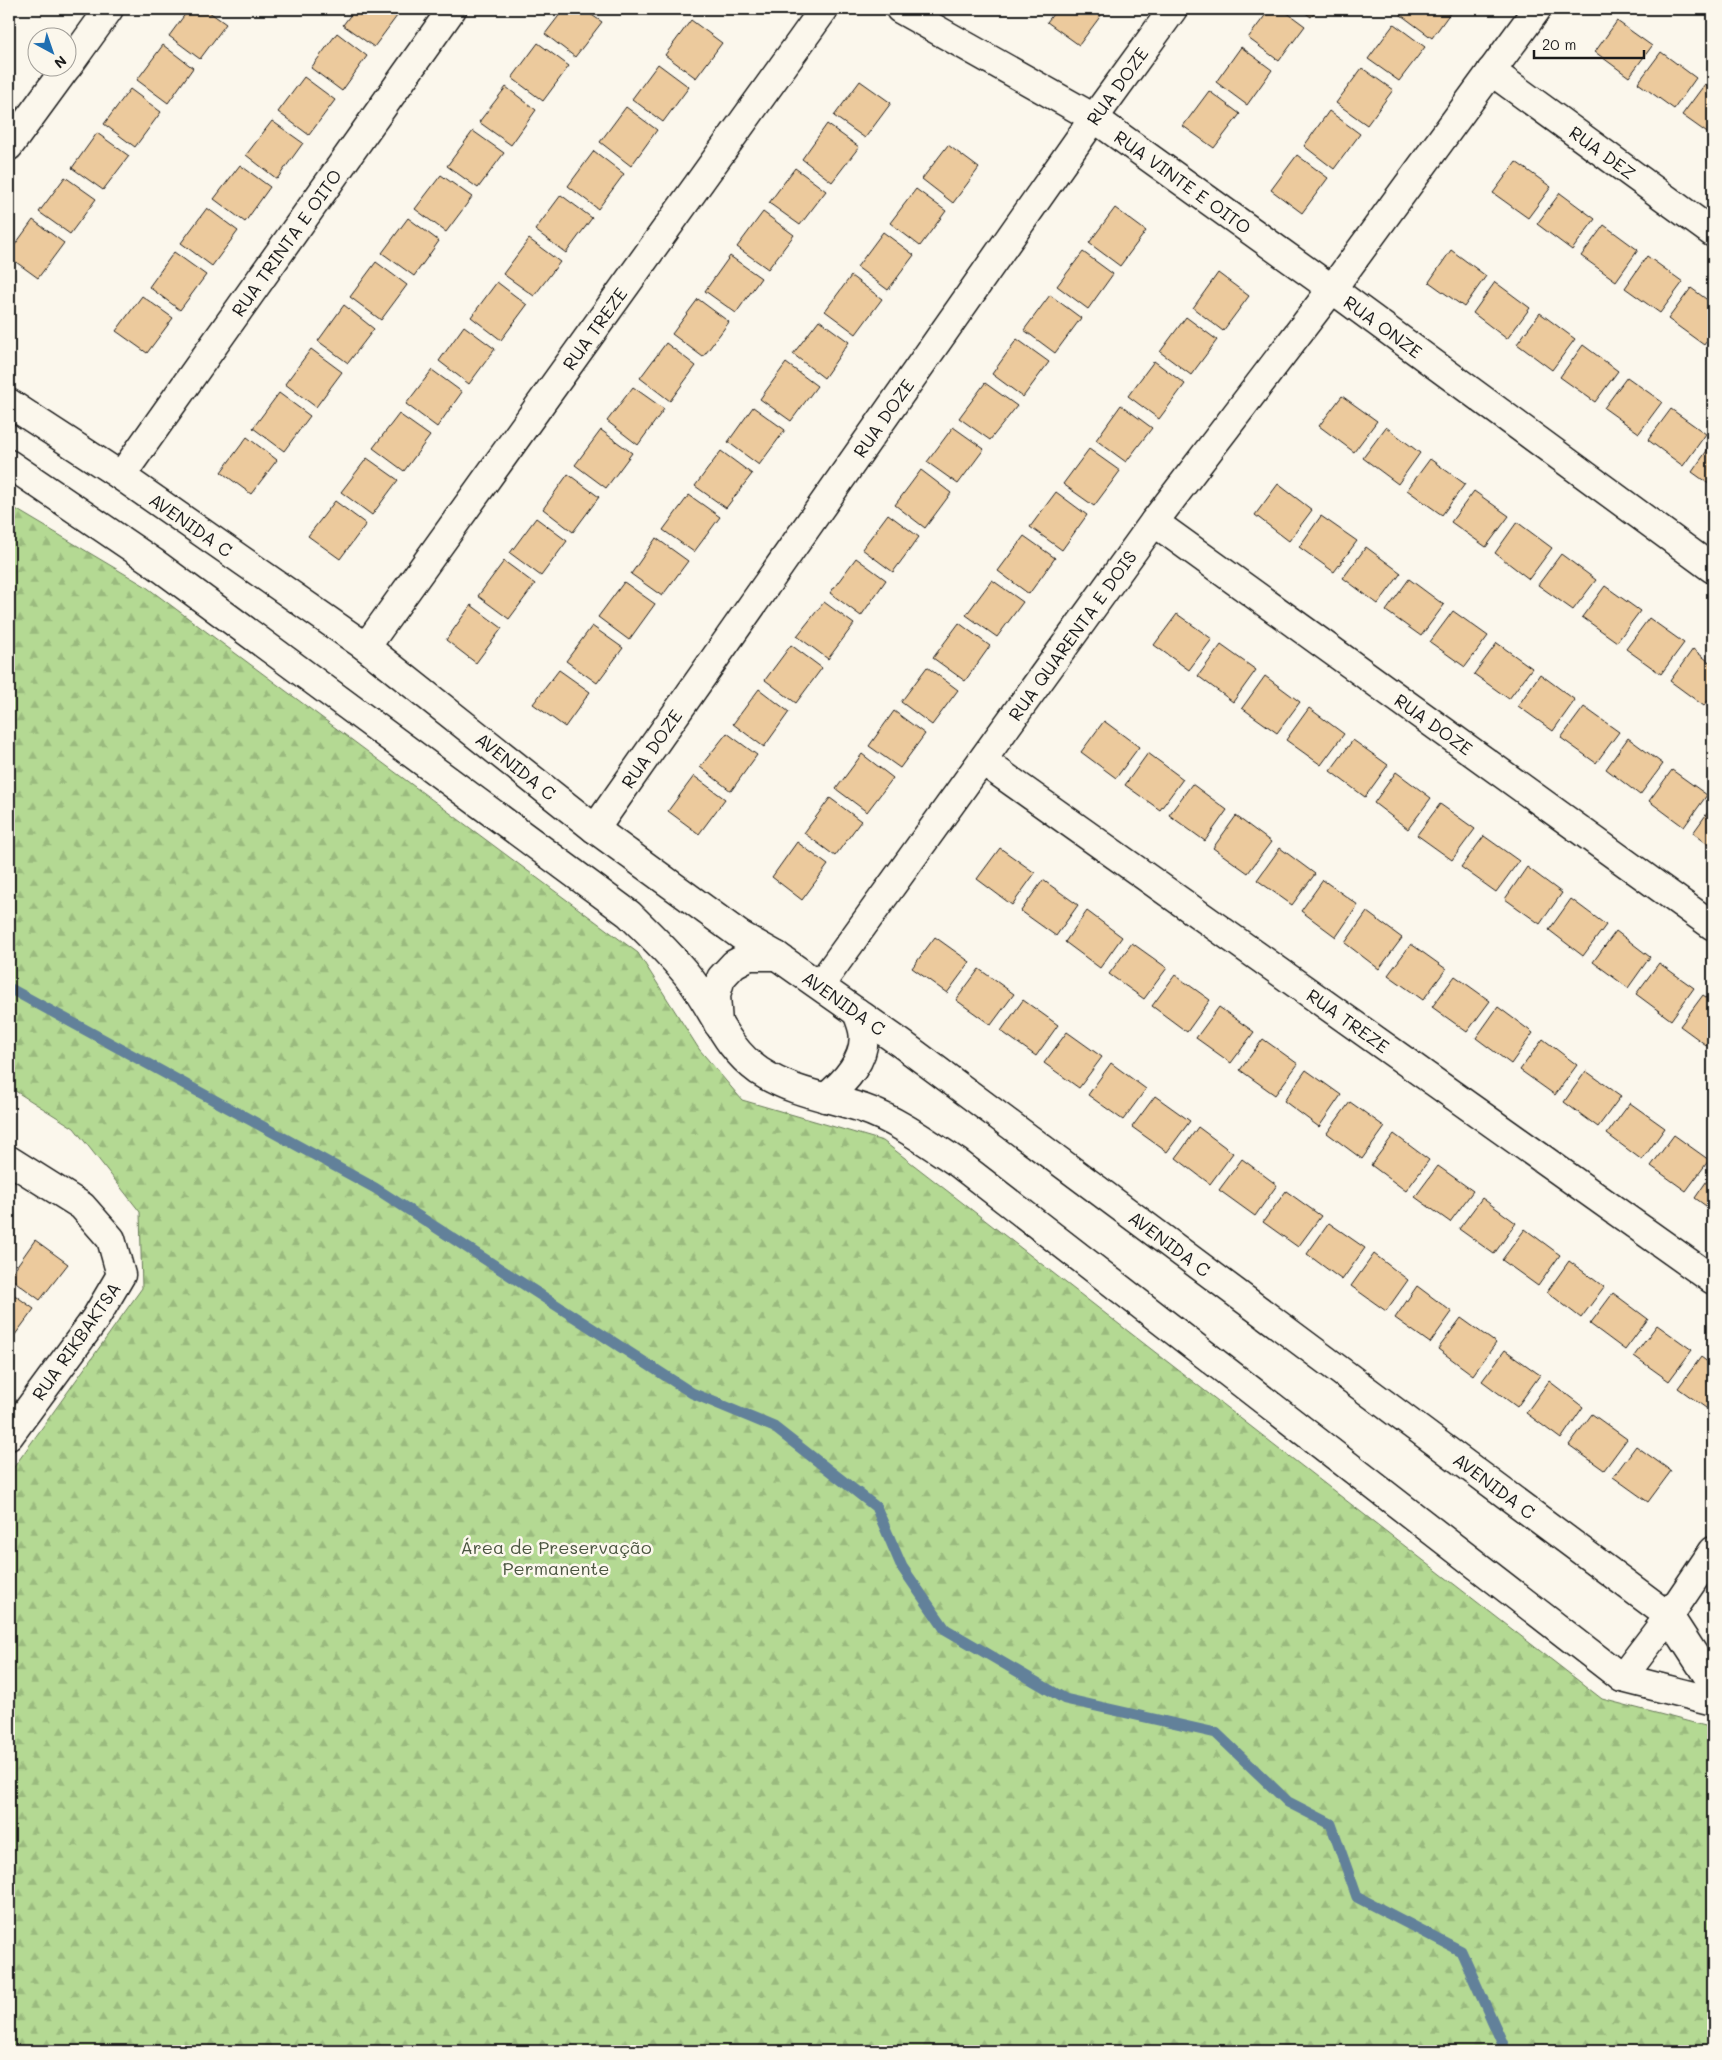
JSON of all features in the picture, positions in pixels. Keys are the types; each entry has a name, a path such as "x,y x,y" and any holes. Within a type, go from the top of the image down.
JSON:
{"street":[{"path":"78,52 109,9"},
{"name":"RUA TRINTA E OITO","path":"121,476 452,9"},
{"name":"RUA TREZE","path":"366,647 824,9"},
{"name":"RUA VINTE E OITO","path":"900,9 1094,118 1332,289"},
{"name":"RUA DOZE","path":"594,828 1094,118 1173,9"},
{"name":"RUA ONZE","path":"1537,9 1332,289 1713,569"},
{"name":"RUA DEZ","path":"1491,71 1713,233"},
{"path":"9,146 59,78"},
{"name":"RUA QUARENTA E DOIS","path":"820,986 1154,522 1332,289"},
{"name":"AVENIDA C","path":"9,403 121,476 366,647 594,828 740,935 777,956 857,1012 1669,1616"},
{"path":"9,464 153,562 629,914 692,981 719,1027 739,1053 758,1070 777,1082 864,1109 910,1131 958,1163 1622,1678 1713,1701"},
{"name":"RUA DOZE","path":"1154,522 1713,926"},
{"name":"RUA TREZE","path":"983,761 1713,1280"},
{"path":"719,1027 716,995 721,978 734,964 749,956 777,956"},
{"path":"825,1098 842,1084 862,1050 864,1032 857,1012"},
{"name":"RUA RIKBAKTSA","path":"9,1160 82,1206 111,1239 121,1276 95,1319 9,1436"},
{"path":"1622,1678 1669,1616 1713,1551"},
{"path":"1669,1616 1713,1684"}],"green space":[{"name":"Área de Preservação Permanente","path":"9,505 145,586 638,953 699,1049 742,1100 883,1141 1602,1699 1713,1728 1713,2051 9,2051 9,1474 142,1288 140,1212 74,1128 9,1087"}],"building":[{"path":"189,9 205,9 226,24 200,59 169,36"},
{"path":"355,9 395,9 400,12 374,47 343,25"},
{"path":"564,9 583,9 602,22 575,57 545,34"},
{"path":"1057,9 1105,10 1079,45 1047,22"},
{"path":"1270,9 1282,9 1305,26 1279,61 1248,38"},
{"path":"1300,9 1318,9 1311,17"},
{"path":"1405,9 1453,9 1432,38 1401,15"},
{"path":"691,20 722,43 696,78 665,55"},
{"path":"1617,21 1652,46 1629,77 1595,52"},
{"path":"1394,24 1425,47 1399,81 1368,59"},
{"path":"337,33 367,56 342,91 311,68"},
{"path":"538,43 569,66 543,101 512,78"},
{"path":"163,45 193,68 168,103 137,80"},
{"path":"1241,47 1272,70 1247,105 1216,82"},
{"path":"1661,52 1696,78 1674,109 1638,83"},
{"path":"658,64 689,87 663,122 632,99"},
{"path":"1362,68 1393,90 1367,125 1336,103"},
{"path":"304,77 335,100 309,135 278,112"},
{"path":"860,81 891,103 865,138 834,116"},
{"path":"1705,84 1713,90 1713,137 1682,115"},
{"path":"506,87 536,110 511,145 479,122"},
{"path":"130,89 161,112 135,147 104,124"},
{"path":"1209,91 1240,114 1214,148 1183,126"},
{"path":"626,107 657,130 631,166 600,142"},
{"path":"1329,111 1360,134 1334,169 1304,146"},
{"path":"272,121 303,143 277,179 246,155"},
{"path":"827,124 859,147 832,182 802,159"},
{"path":"473,131 504,153 478,188 447,166"},
{"path":"97,133 129,156 103,190 72,168"},
{"path":"948,145 979,168 953,203 922,179"},
{"path":"594,151 624,174 598,209 568,186"},
{"path":"1297,155 1328,178 1302,213 1271,190"},
{"path":"1516,162 1551,187 1528,218 1493,193"},
{"path":"240,165 270,187 245,222 214,199"},
{"path":"795,168 826,191 800,225 769,203"},
{"path":"441,175 472,197 446,232 415,209"},
{"path":"65,177 96,199 70,234 39,212"},
{"path":"916,189 946,211 920,246 890,223"},
{"path":"1560,193 1595,219 1572,250 1537,224"},
{"path":"561,195 592,218 566,253 535,230"},
{"path":"207,208 238,231 212,266 181,243"},
{"path":"1115,208 1146,231 1120,266 1089,243"},
{"path":"763,212 794,235 768,269 737,247"},
{"path":"408,218 439,241 414,276 382,253"},
{"path":"33,220 64,243 38,278 9,257 9,253"},
{"path":"1604,225 1638,250 1616,281 1581,256"},
{"path":"883,232 914,255 888,290 857,267"},
{"path":"529,239 560,262 534,296 503,274"},
{"path":"1451,250 1486,276 1464,307 1429,282"},
{"path":"174,252 206,275 180,310 149,287"},
{"path":"1083,252 1113,274 1088,309 1057,286"},
{"path":"730,256 761,278 736,313 705,291"},
{"path":"1647,256 1683,282 1660,313 1625,288"},
{"path":"376,262 407,285 381,320 350,297"},
{"path":"1218,273 1249,296 1223,331 1193,308"},
{"path":"851,276 882,299 856,334 825,311"},
{"path":"497,282 527,305 501,340 471,317"},
{"path":"1495,282 1530,308 1507,339 1473,313"},
{"path":"1691,288 1713,304 1713,332 1704,345 1668,319"},
{"path":"1050,295 1081,318 1055,353 1024,330"},
{"path":"142,296 173,318 147,353 116,331"},
{"path":"698,299 729,322 703,357 672,334"},
{"path":"344,305 374,329 348,363 318,341"},
{"path":"1540,313 1575,339 1552,370 1517,344"},
{"path":"1186,317 1217,340 1191,375 1160,352"},
{"path":"819,320 849,342 824,378 793,354"},
{"path":"464,326 495,349 469,384 439,361"},
{"path":"1017,339 1049,362 1023,397 992,374"},
{"path":"666,343 696,366 670,401 640,378"},
{"path":"1583,345 1618,371 1595,402 1560,377"},
{"path":"311,349 342,372 316,407 285,384"},
{"path":"1154,361 1185,384 1159,419 1128,396"},
{"path":"786,363 817,386 791,421 760,399"},
{"path":"432,370 462,392 437,427 406,404"},
{"path":"1627,377 1662,402 1639,433 1604,408"},
{"path":"985,383 1017,406 990,440 959,418"},
{"path":"633,387 664,409 638,445 607,421"},
{"path":"279,393 310,416 284,451 253,428"},
{"path":"1342,396 1377,421 1354,452 1319,426"},
{"path":"1121,405 1152,428 1126,462 1096,440"},
{"path":"753,407 785,430 759,465 728,442"},
{"path":"1671,409 1706,434 1683,466 1648,440"},
{"path":"399,414 430,436 404,471 373,448"},
{"path":"953,427 984,449 958,484 927,462"},
{"path":"1386,427 1420,453 1398,484 1363,458"},
{"path":"601,430 632,453 606,488 575,465"},
{"path":"247,437 277,460 251,494 221,472"},
{"path":"1713,442 1713,487 1692,472"},
{"path":"1089,449 1120,471 1094,506 1063,484"},
{"path":"721,451 752,474 726,508 695,486"},
{"path":"367,458 398,480 372,515 341,492"},
{"path":"1430,459 1465,484 1442,515 1407,490"},
{"path":"921,470 951,493 925,528 895,505"},
{"path":"568,474 599,497 573,532 543,509"},
{"path":"1278,484 1312,510 1289,541 1255,515"},
{"path":"1474,491 1509,516 1486,547 1451,522"},
{"path":"1056,492 1087,515 1062,550 1030,527"},
{"path":"689,495 720,517 694,552 663,530"},
{"path":"335,501 366,524 340,559 308,536"},
{"path":"888,514 919,537 893,572 862,549"},
{"path":"1321,516 1357,541 1334,572 1299,547"},
{"path":"536,518 567,541 541,576 510,553"},
{"path":"1517,522 1552,548 1529,579 1495,553"},
{"path":"1024,536 1055,558 1029,594 998,571"},
{"path":"656,538 688,561 662,596 631,574"},
{"path":"1366,547 1401,573 1378,604 1343,578"},
{"path":"1561,554 1596,580 1573,610 1538,585"},
{"path":"856,558 886,580 861,616 830,593"},
{"path":"504,561 535,584 509,619 478,596"},
{"path":"1409,579 1444,605 1421,636 1386,611"},
{"path":"992,580 1023,602 997,637 966,615"},
{"path":"624,582 655,604 629,640 598,617"},
{"path":"1605,586 1640,611 1617,642 1582,617"},
{"path":"824,602 854,624 828,659 797,636"},
{"path":"471,605 502,628 476,663 446,640"},
{"path":"1453,611 1488,636 1465,667 1430,642"},
{"path":"1177,614 1212,639 1189,670 1154,645"},
{"path":"1649,618 1684,643 1661,674 1626,649"},
{"path":"959,623 990,646 965,681 933,658"},
{"path":"592,626 623,648 597,683 566,661"},
{"path":"1497,643 1532,668 1509,699 1474,674"},
{"path":"791,645 822,668 796,703 765,680"},
{"path":"1221,645 1256,670 1233,702 1198,676"},
{"path":"1693,649 1713,665 1713,694 1704,706 1670,681"},
{"path":"927,667 958,690 932,725 901,702"},
{"path":"559,670 590,692 565,727 533,704"},
{"path":"1540,674 1575,700 1553,731 1518,706"},
{"path":"1265,676 1300,702 1277,733 1242,708"},
{"path":"759,689 789,712 764,747 733,724"},
{"path":"1584,707 1619,732 1596,763 1561,738"},
{"path":"1309,708 1344,734 1321,765 1286,740"},
{"path":"894,711 925,734 900,768 869,746"},
{"path":"1104,721 1139,747 1116,778 1081,752"},
{"path":"727,733 757,755 731,791 700,767"},
{"path":"1628,738 1663,764 1640,795 1606,769"},
{"path":"1353,740 1388,765 1365,797 1330,771"},
{"path":"1148,753 1183,779 1160,810 1125,785"},
{"path":"862,754 893,778 867,812 836,789"},
{"path":"1672,770 1707,795 1684,827 1649,801"},
{"path":"1396,772 1431,798 1408,829 1374,803"},
{"path":"694,776 725,799 699,834 668,811"},
{"path":"1192,784 1227,810 1205,841 1169,815"},
{"path":"830,798 861,821 835,856 804,833"},
{"path":"1440,804 1475,829 1452,860 1417,835"},
{"path":"1713,805 1713,848 1693,833"},
{"path":"1236,816 1271,842 1248,873 1213,848"},
{"path":"1484,836 1519,861 1496,892 1461,867"},
{"path":"797,842 828,865 802,900 772,877"},
{"path":"1000,848 1035,873 1012,905 977,879"},
{"path":"1280,848 1315,874 1292,905 1257,880"},
{"path":"1527,867 1562,893 1540,924 1505,899"},
{"path":"1043,880 1078,905 1056,936 1021,911"},
{"path":"1323,880 1358,905 1336,937 1301,911"},
{"path":"1571,899 1606,925 1583,956 1549,930"},
{"path":"1087,911 1122,937 1100,968 1065,942"},
{"path":"1367,912 1402,938 1379,969 1345,943"},
{"path":"1616,931 1650,957 1628,988 1593,962"},
{"path":"935,937 970,962 947,993 912,968"},
{"path":"1132,943 1167,968 1144,999 1109,974"},
{"path":"1411,944 1446,969 1423,1000 1388,975"},
{"path":"1659,963 1694,988 1671,1020 1636,994"},
{"path":"979,969 1014,994 991,1025 956,1000"},
{"path":"1175,975 1210,1000 1187,1032 1152,1006"},
{"path":"1455,976 1490,1001 1467,1032 1432,1007"},
{"path":"1703,995 1713,1002 1713,1050 1680,1026"},
{"path":"1023,1000 1058,1025 1036,1056 1001,1031"},
{"path":"1219,1007 1254,1032 1231,1063 1196,1038"},
{"path":"1498,1007 1533,1033 1511,1064 1476,1038"},
{"path":"1067,1032 1102,1057 1079,1088 1044,1063"},
{"path":"1263,1039 1298,1064 1275,1095 1240,1070"},
{"path":"1543,1039 1577,1065 1555,1095 1520,1070"},
{"path":"1111,1063 1146,1089 1123,1120 1088,1095"},
{"path":"1306,1070 1341,1095 1319,1127 1284,1101"},
{"path":"1586,1071 1621,1096 1598,1127 1564,1102"},
{"path":"1155,1096 1190,1121 1167,1152 1132,1127"},
{"path":"1350,1102 1385,1127 1362,1159 1327,1133"},
{"path":"1630,1103 1665,1128 1642,1160 1607,1134"},
{"path":"1198,1127 1233,1153 1210,1184 1176,1158"},
{"path":"1394,1134 1429,1160 1406,1191 1371,1165"},
{"path":"1674,1135 1709,1160 1686,1191 1651,1166"},
{"path":"1242,1159 1277,1185 1255,1216 1219,1190"},
{"path":"1438,1166 1473,1191 1450,1222 1415,1197"},
{"path":"1713,1172 1713,1211 1695,1198"},
{"path":"1286,1191 1321,1216 1298,1247 1263,1222"},
{"path":"1482,1198 1516,1223 1494,1254 1459,1229"},
{"path":"1329,1223 1365,1248 1342,1280 1307,1254"},
{"path":"1525,1229 1560,1255 1538,1286 1502,1260"},
{"path":"35,1240 68,1264 40,1300 9,1277"},
{"path":"1374,1254 1408,1280 1386,1311 1351,1286"},
{"path":"1569,1261 1604,1287 1581,1318 1547,1292"},
{"path":"1417,1286 1452,1312 1430,1343 1395,1318"},
{"path":"9,1291 34,1309 9,1343"},
{"path":"1613,1293 1648,1319 1625,1350 1590,1324"},
{"path":"1461,1318 1496,1343 1473,1375 1438,1349"},
{"path":"1657,1325 1692,1350 1669,1381 1634,1356"},
{"path":"1505,1350 1540,1375 1517,1407 1482,1381"},
{"path":"1701,1357 1713,1366 1713,1413 1678,1388"},
{"path":"1549,1381 1583,1407 1561,1439 1526,1413"},
{"path":"1592,1414 1627,1439 1604,1470 1569,1445"},
{"path":"1636,1446 1671,1471 1648,1502 1613,1477"}],"waterway":[{"path":"9,988 375,1188 692,1393 774,1427 876,1507 902,1567 945,1629 1065,1699 1216,1733 1288,1802 1331,1824 1357,1897 1461,1951 1506,2051"}]}
